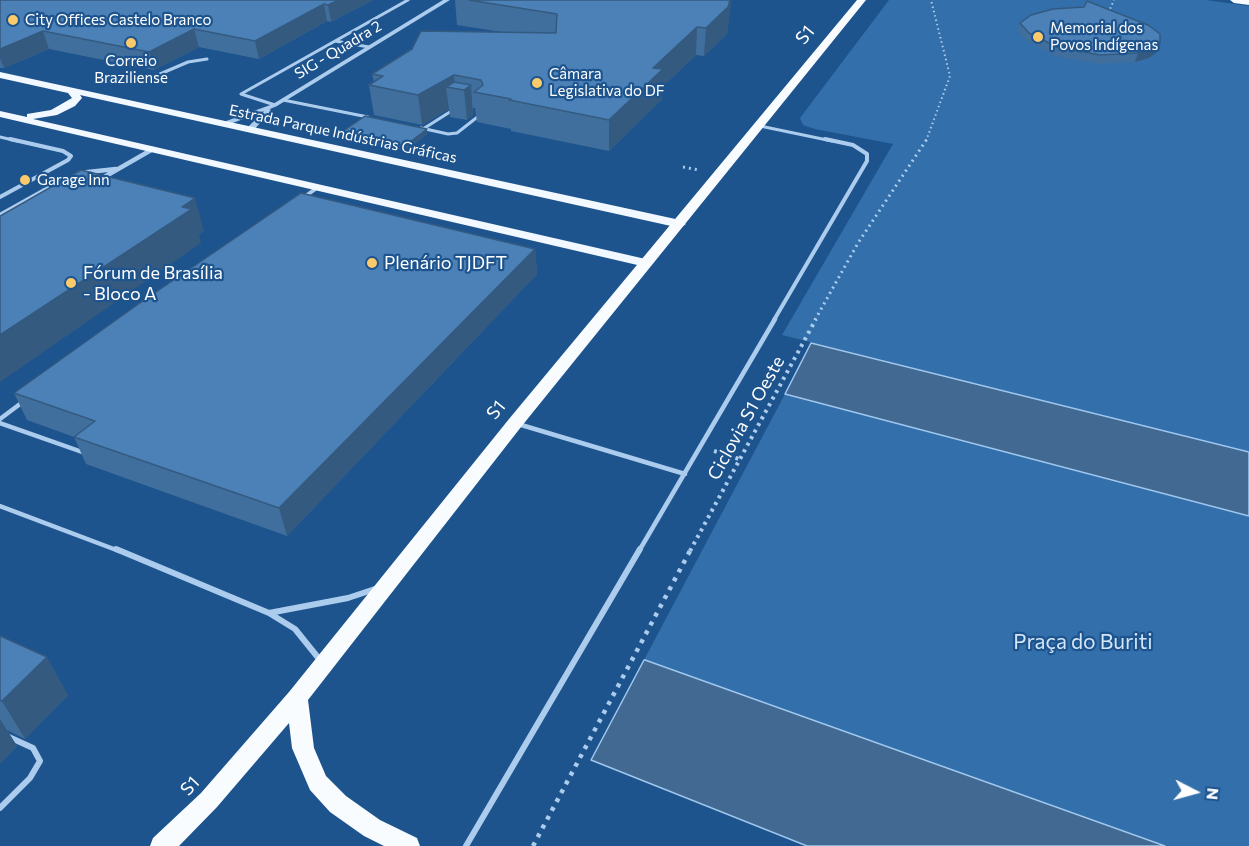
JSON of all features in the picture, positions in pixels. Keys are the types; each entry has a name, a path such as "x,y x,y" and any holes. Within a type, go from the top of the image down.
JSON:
{"highway":[{"name":"S1","path":"162,846 209,800 297,698 515,423 862,0"},
{"path":"1234,0 1249,2"},
{"path":"297,698 303,748 318,783 338,804 372,828 408,846"}],"main road":[{"name":"Estrada Parque Indústrias Gráficas","path":"0,75 680,224"},
{"path":"16,117 40,116 64,109 77,98 71,90"},
{"path":"0,114 646,263"}],"street":[{"name":"SIG - Quadra 2","path":"249,130 275,105 447,0"},
{"name":"SIG - Quadra 2","path":"222,124 275,105"},
{"path":"98,181 153,148"},
{"path":"0,215 78,173 117,169"}],"lane":[{"path":"275,105 242,94 408,0"},
{"path":"335,41 369,47"},
{"path":"158,79 157,76 160,74 188,62 207,59"},
{"path":"283,100 376,119"},
{"path":"423,129 456,108"},
{"path":"412,126 448,134 457,132 482,113 473,111"},
{"path":"466,846 867,161 867,154 853,145 760,126"},
{"path":"0,137 63,151 71,156 68,160 0,197"},
{"path":"299,200 318,186"},
{"path":"0,421 28,398"},
{"path":"0,421 89,454"},
{"path":"515,423 685,474"},
{"path":"0,506 165,568 269,613 295,629 322,664"},
{"path":"269,613 348,598 386,585"},
{"path":"0,733 33,748 40,761 30,778 0,808"}],"path":[{"name":"Ciclovia S1 Oeste","path":"533,846 739,459 858,243 928,138 950,76 931,0"},
{"path":"1102,11 1110,9 1114,0"},
{"path":"701,447 739,459"}],"green space":[{"path":"889,0 1206,0 1249,6 1249,452 782,335 893,144 815,129 803,125 800,118"},
{"name":"Praça do Buriti","path":"785,394 1249,516 1249,846 1165,846 644,660"}],"shaded area":[{"path":"811,343 1249,452 1249,516 785,394"},
{"path":"644,660 1165,846 807,846 591,760"}],"building":[{"path":"0,0 339,0 328,5 324,4 255,41 194,29 149,52 43,31 0,49"},
{"name":"Câmara Legislativa do DF","path":"469,0 730,0 728,7 706,28 697,27 653,68 663,69 609,120 474,92 483,85 481,80 454,75 418,95 369,85 383,76 372,74 412,49 421,31 556,33 557,14"},
{"path":"1087,1 1148,25 1160,34 1160,43 1138,53 1100,55 1057,47 1029,33 1020,23 1031,15 1053,9 1084,7"},
{"path":"454,82 471,85 464,90 446,87"},
{"path":"365,116 427,129 405,146 342,132"},
{"path":"81,170 195,198 182,207 192,209 0,335 0,216"},
{"path":"301,193 535,249 279,508 74,437 95,421 14,393 137,305"},
{"path":"0,636 47,657 2,701 0,700"}],"place":[{"name":"City Offices Castelo Branco","path":"13,20"},
{"name":"Memorial dos Povos Indígenas","path":"1038,37"},
{"name":"Correio Braziliense","path":"131,43"},
{"name":"Câmara Legislativa do DF","path":"537,83"},
{"name":"Garage Inn","path":"25,180"},
{"name":"Plenário TJDFT","path":"372,263"},
{"name":"Fórum de Brasília - Bloco A","path":"71,283"}]}
